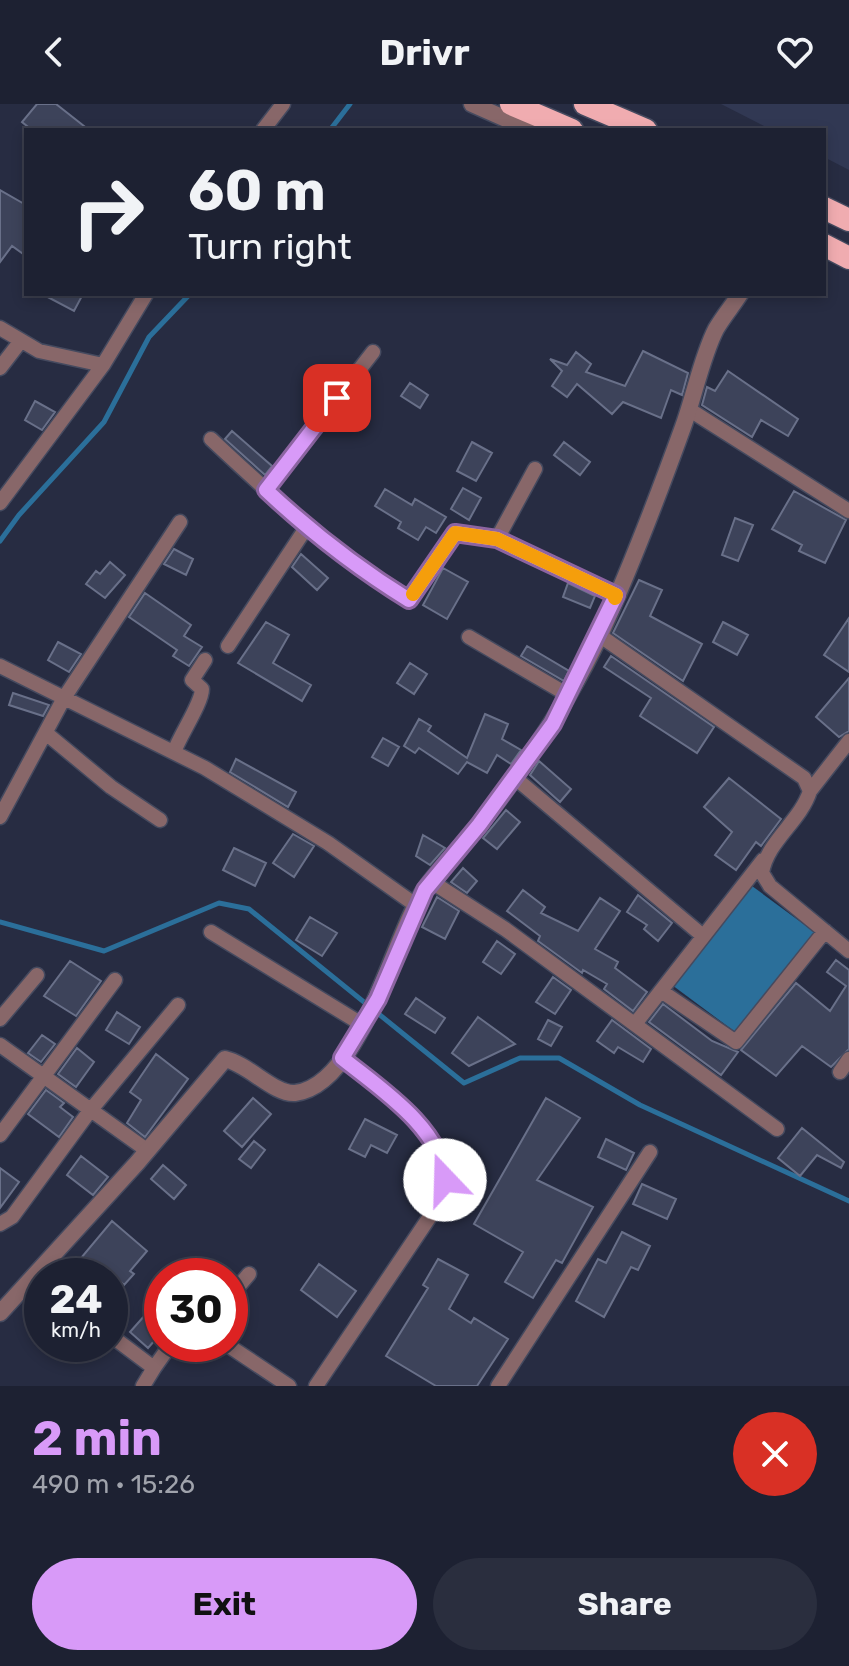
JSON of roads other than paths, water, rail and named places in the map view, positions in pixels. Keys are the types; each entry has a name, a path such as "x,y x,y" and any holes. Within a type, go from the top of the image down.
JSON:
{"highway":[{"path":"511,104 567,128"},
{"path":"585,104 641,128"},
{"path":"826,246 849,258"}],"street":[{"path":"265,128 283,104"},
{"path":"472,104 526,128"},
{"path":"0,503 103,365 145,296"},
{"path":"0,1313 148,1151 225,1059 240,1062 283,1091 294,1093 323,1078 342,1058 378,999 417,906 432,882 553,724 616,595 690,410 715,330 739,296"},
{"path":"0,328 39,351 103,365"},
{"path":"0,368 20,342"},
{"path":"266,490 373,352"},
{"path":"690,410 849,511"},
{"path":"211,439 306,528 361,570 409,600 455,533 497,539 616,595"},
{"path":"497,539 535,469"},
{"path":"0,817 64,698 180,522"},
{"path":"228,646 306,528"},
{"path":"599,635 804,778 810,791"},
{"path":"469,637 568,695"},
{"path":"174,752 183,728 202,695 202,689 192,680 205,660"},
{"path":"0,666 174,752 328,843 417,906"},
{"path":"47,734 111,787 160,820"},
{"path":"635,1024 805,806 810,791 849,741"},
{"path":"514,777 703,936"},
{"path":"764,858 762,873 770,886 849,951"},
{"path":"432,882 505,929 777,1129"},
{"path":"661,991 736,1042 825,931"},
{"path":"211,932 365,1021"},
{"path":"0,1019 37,975"},
{"path":"0,1135 115,980"},
{"path":"0,1224 12,1217 89,1112 178,1005"},
{"path":"0,1045 42,1079 148,1151"},
{"path":"316,1386 439,1203 445,1180 444,1166 423,1131 342,1058"},
{"path":"498,1386 650,1152"},
{"path":"128,1348 154,1368"},
{"path":"248,1359 289,1386"},
{"path":"143,1386 158,1362"}],"water":[{"path":"752,886 817,934 738,1034 672,985"}],"waterway":[{"path":"332,128 350,104"},
{"path":"0,541 19,515 104,422 149,337 188,296"},
{"path":"0,922 104,951 219,903 249,909 464,1083 520,1058 559,1058 640,1105 849,1201"}]}
